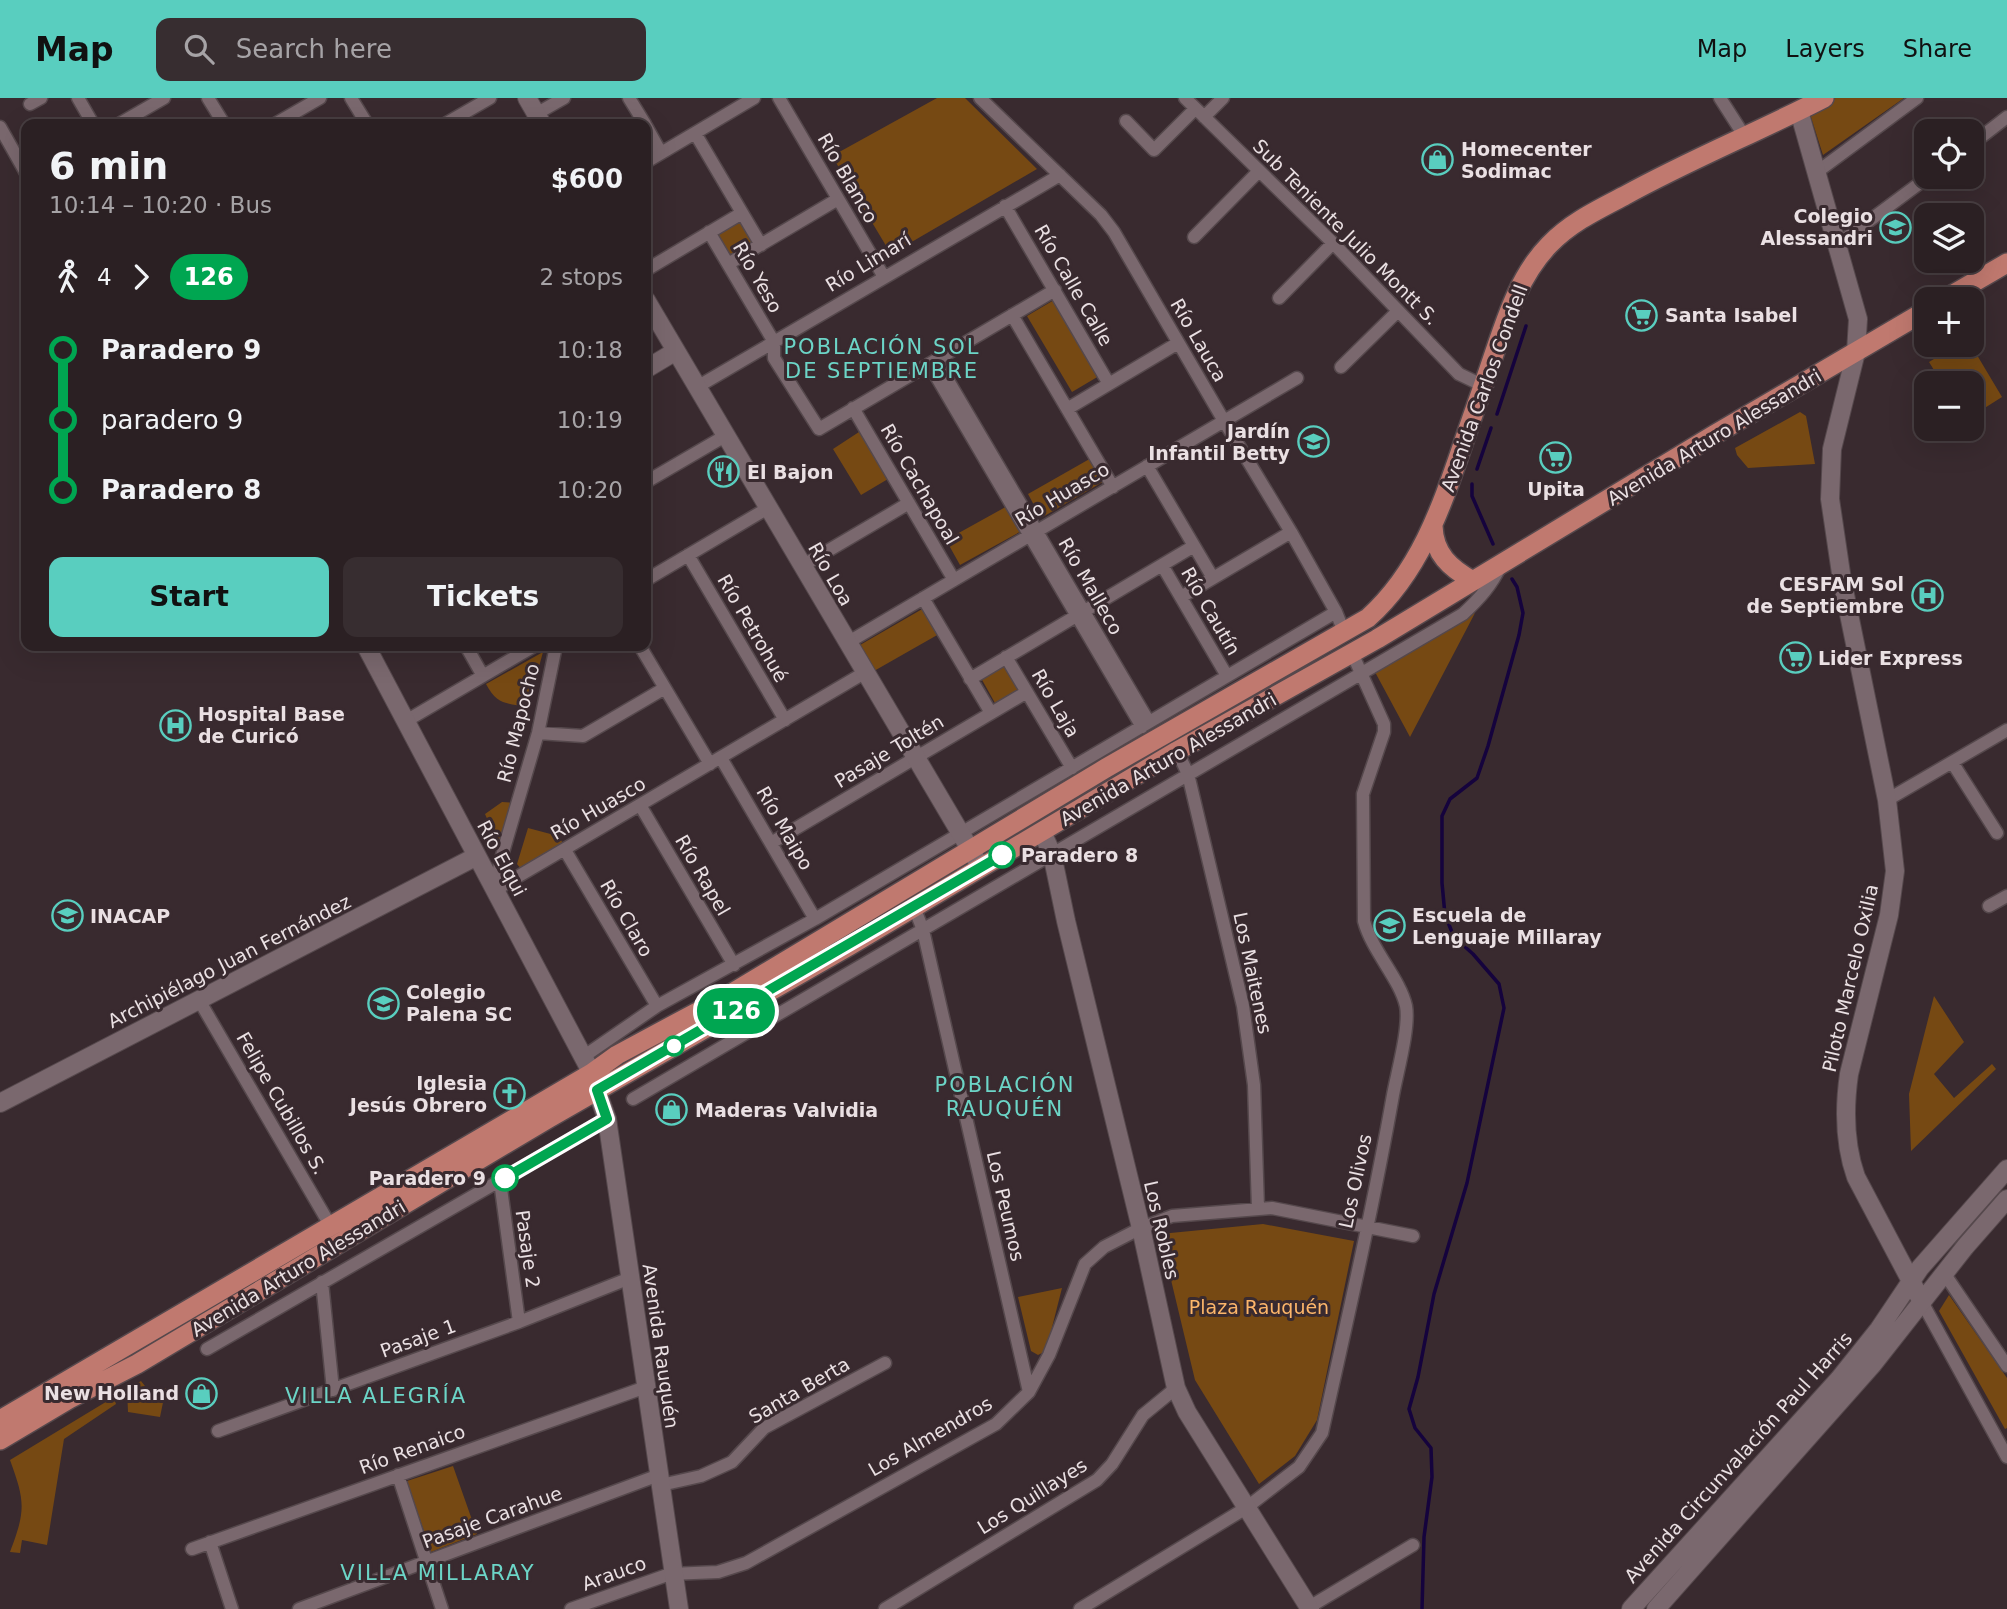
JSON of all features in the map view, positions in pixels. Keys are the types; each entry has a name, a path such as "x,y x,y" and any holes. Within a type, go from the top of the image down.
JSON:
{"main road":[{"name":"Avenida Carlos Condell","path":"1368,618 1405,578 1433,526 1517,292 1547,246 1580,220 1661,176 1745,137 1795,105 1824,98"},
{"path":"1966,287 2007,263"},
{"name":"Avenida Arturo Alessandri","path":"0,1420 591,1073 914,907 1177,751 1502,565 1714,435 1914,318"},
{"path":"1433,526 1435,544 1444,560 1458,573 1473,581"},
{"name":"Avenida Arturo Alessandri","path":"0,1440 220,1315 617,1055 729,995 964,843 1106,768 1368,618"},
{"path":"1352,653 1368,618"}],"street":[{"path":"78,98 90,119"},
{"path":"128,119 164,98"},
{"path":"208,98 221,119"},
{"path":"284,119 320,98"},
{"path":"351,98 364,119"},
{"path":"454,119 490,98"},
{"path":"527,98 539,119 564,98"},
{"path":"629,98 641,119"},
{"path":"651,159 754,98"},
{"name":"Río Blanco","path":"779,98 884,277"},
{"name":"Río Lauca","path":"981,98 1107,223 1291,532 1336,612 1344,632"},
{"name":"Sub Teniente Julio Montt S.","path":"1185,98 1333,243 1459,374 1484,386"},
{"path":"1126,121 1154,150 1223,98"},
{"path":"1720,98 1745,137"},
{"path":"1817,172 1917,98"},
{"name":"Piloto Marcelo Oxilia","path":"1795,105 1856,308 1856,352 1832,449 1830,499 1842,580 1887,800 1894,858 1892,900 1846,1093 1846,1129 1850,1161 1910,1280 2005,1448"},
{"path":"1984,135 2007,117"},
{"path":"0,127 21,164"},
{"path":"695,133 761,245"},
{"path":"651,135 662,153"},
{"path":"1195,237 1259,171"},
{"name":"Río Limarí","path":"697,387 1060,175"},
{"path":"1838,244 1914,187"},
{"path":"728,264 838,199"},
{"name":"Río Calle Calle","path":"1005,206 1110,384"},
{"path":"651,267 742,213"},
{"name":"Río Yeso","path":"709,232 774,342 774,358 819,429 853,408"},
{"path":"1279,298 1333,243"},
{"path":"853,408 1055,290"},
{"name":"Río Loa","path":"651,308 964,843 982,867"},
{"path":"1341,367 1398,311"},
{"path":"1012,315 1113,487"},
{"path":"1067,409 1178,343"},
{"path":"651,366 676,351"},
{"name":"Río Malleco","path":"932,362 1145,725"},
{"name":"Río Huasco","path":"847,643 1297,378"},
{"name":"Río Cachapoal","path":"853,408 954,580"},
{"path":"651,479 725,436"},
{"path":"1147,466 1213,578"},
{"path":"802,566 909,503"},
{"path":"651,577 768,508"},
{"path":"1181,597 1291,532"},
{"path":"970,678 1194,547"},
{"name":"Río Petrohué","path":"688,555 785,720"},
{"name":"Río Cautín","path":"1162,565 1227,676"},
{"name":"Avenida Arturo Alessandri","path":"633,1099 1463,614 1483,595 1502,565"},
{"path":"923,598 990,713"},
{"name":"Avenida Arturo Alessandri","path":"591,1073 657,1006 815,919 964,843 1072,768 1336,612"},
{"name":"Río Elqui","path":"369,651 591,1073"},
{"path":"469,651 483,676"},
{"path":"406,721 526,651"},
{"name":"Río Mapocho","path":"495,890 501,859 538,733 555,651"},
{"name":"Río Maipo","path":"643,651 665,688 771,843 815,919"},
{"name":"Los Olivos","path":"1080,1609 1246,1508 1299,1467 1322,1433 1406,1022 1406,1006 1401,993 1368,936 1364,921 1363,794 1384,732 1384,723 1352,653"},
{"name":"Río Laja","path":"1006,657 1072,768"},
{"name":"Río Huasco","path":"495,890 864,673"},
{"path":"538,733 583,736 665,688"},
{"name":"Pasaje Toltén","path":"771,843 1027,692"},
{"path":"1887,800 2007,730"},
{"name":"Los Maitenes","path":"1177,751 1188,774 1243,1006 1254,1085 1258,1208"},
{"path":"1952,762 1997,833"},
{"name":"Río Rapel","path":"640,805 734,965"},
{"name":"Los Robles","path":"1042,832 1052,855 1141,1228 1176,1388 1187,1412 1308,1608"},
{"name":"Río Claro","path":"565,849 657,1006"},
{"name":"Archipiélago Juan Fernández","path":"0,1103 478,856"},
{"path":"1989,906 2007,897"},
{"name":"Los Peumos","path":"914,907 923,930 1029,1392"},
{"name":"Felipe Cubillos S.","path":"200,1000 330,1226"},
{"name":"Avenida Rauquén","path":"591,1073 607,1119 679,1609"},
{"name":"Avenida Arturo Alessandri","path":"207,1349 607,1119"},
{"name":"Avenida Circunvalación Paul Harris","path":"1631,1609 1839,1380 1878,1329 1910,1280 1954,1226 2007,1169"},
{"name":"Pasaje 2","path":"500,1181 519,1322"},
{"name":"Avenida Circunvalación Paul Harris","path":"1656,1609 1848,1393 2007,1199"},
{"name":"Los Almendros","path":"672,1573 718,1572 746,1563 996,1424 1029,1392 1049,1355 1085,1264 1104,1247 1141,1228 1172,1216 1272,1208 1413,1236"},
{"path":"1944,1273 2007,1366"},
{"name":"Pasaje 1","path":"218,1431 519,1322 630,1278"},
{"path":"322,1282 333,1390"},
{"name":"Santa Berta","path":"660,1480 701,1476 732,1462 764,1428 885,1363"},
{"name":"Río Renaico","path":"192,1549 646,1387"},
{"name":"Los Quillayes","path":"885,1609 1097,1480 1112,1464 1143,1415 1176,1388"},
{"path":"398,1475 442,1609"},
{"name":"Pasaje Carahue","path":"299,1609 660,1480"},
{"path":"210,1542 232,1609"},
{"path":"1308,1608 1413,1545"},
{"name":"Arauco","path":"572,1609 672,1573"}],"green space":[{"path":"937,98 965,98 1037,169 891,254 832,156"},
{"path":"1835,98 1904,98 1823,155 1809,111"},
{"path":"741,217 756,242 729,258 714,232"},
{"path":"1054,300 1099,376 1072,392 1027,316"},
{"path":"1937,357 1978,357 2002,397 1984,408 1984,371 1935,371 1929,362"},
{"path":"1800,412 1806,416 1815,464 1748,468 1737,455 1735,448"},
{"path":"859,432 888,479 861,495 833,449"},
{"path":"1093,457 1106,480 1041,518 1028,494"},
{"path":"1011,504 1025,529 960,565 946,540"},
{"path":"924,608 939,634 874,671 860,645"},
{"path":"1475,613 1410,737 1375,672"},
{"path":"543,652 528,707 508,704 494,696 486,684"},
{"path":"1006,664 1020,689 995,703 981,678"},
{"path":"502,802 515,803 503,845 498,844 485,814"},
{"path":"528,828 558,836 565,846 522,870 517,864"},
{"path":"1934,996 1964,1042 1934,1074 1954,1098 1992,1064 1996,1069 1911,1151 1909,1094"},
{"name":"Plaza Rauquén","path":"1263,1224 1354,1241 1317,1420 1295,1456 1259,1484 1195,1380 1160,1234"},
{"path":"1062,1288 1046,1351 1038,1355 1031,1351 1018,1297"},
{"path":"1949,1295 2007,1378 2005,1429 1939,1311"},
{"path":"141,1381 152,1395 166,1388 160,1417 128,1412 127,1389"},
{"path":"114,1397 116,1404 64,1439 47,1545 22,1540 20,1553 10,1552 19,1526 22,1506 19,1486 10,1460"},
{"path":"453,1466 477,1534 431,1552 407,1481"}],"waterway":[{"path":"1497,414 1526,326"},
{"path":"1477,469 1491,428"},
{"path":"1472,484 1472,496 1493,544"},
{"path":"1422,1609 1424,1537 1432,1477 1431,1448 1415,1428 1409,1409 1434,1294 1467,1183 1504,1008 1499,984 1454,937 1445,915 1442,816 1450,799 1477,778 1488,746 1523,613 1517,587 1512,579"}],"bus line":[{"name":"126","path":"505,1178 607,1119 597,1090 1002,855"}],"place":[{"name":"Homecenter Sodimac","path":"1438,160"},
{"name":"Colegio Alessandri","path":"1896,227"},
{"name":"Santa Isabel","path":"1642,315"},
{"name":"Jardín Infantil Betty","path":"1313,442"},
{"name":"Upita","path":"1556,458"},
{"name":"El Bajon","path":"724,472"},
{"name":"CESFAM Sol de Septiembre","path":"1927,595"},
{"name":"Lider Express","path":"1795,658"},
{"name":"Hospital Base de Curicó","path":"175,725"},
{"name":"Paradero 8","path":"1002,855"},
{"name":"INACAP","path":"67,916"},
{"name":"Escuela de Lenguaje Millaray","path":"1389,926"},
{"name":"Colegio Palena SC","path":"383,1003"},
{"name":"Iglesia Jesús Obrero","path":"510,1094"},
{"name":"Maderas Valvidia","path":"672,1110"},
{"name":"Paradero 9","path":"505,1178"},
{"name":"New Holland","path":"202,1393"}],"district":[{"name":"POBLACIÓN SOL DE SEPTIEMBRE","path":"882,359"},
{"name":"POBLACIÓN RAUQUÉN","path":"1005,1097"},
{"name":"VILLA ALEGRÍA","path":"376,1396"},
{"name":"VILLA MILLARAY","path":"438,1573"}]}
